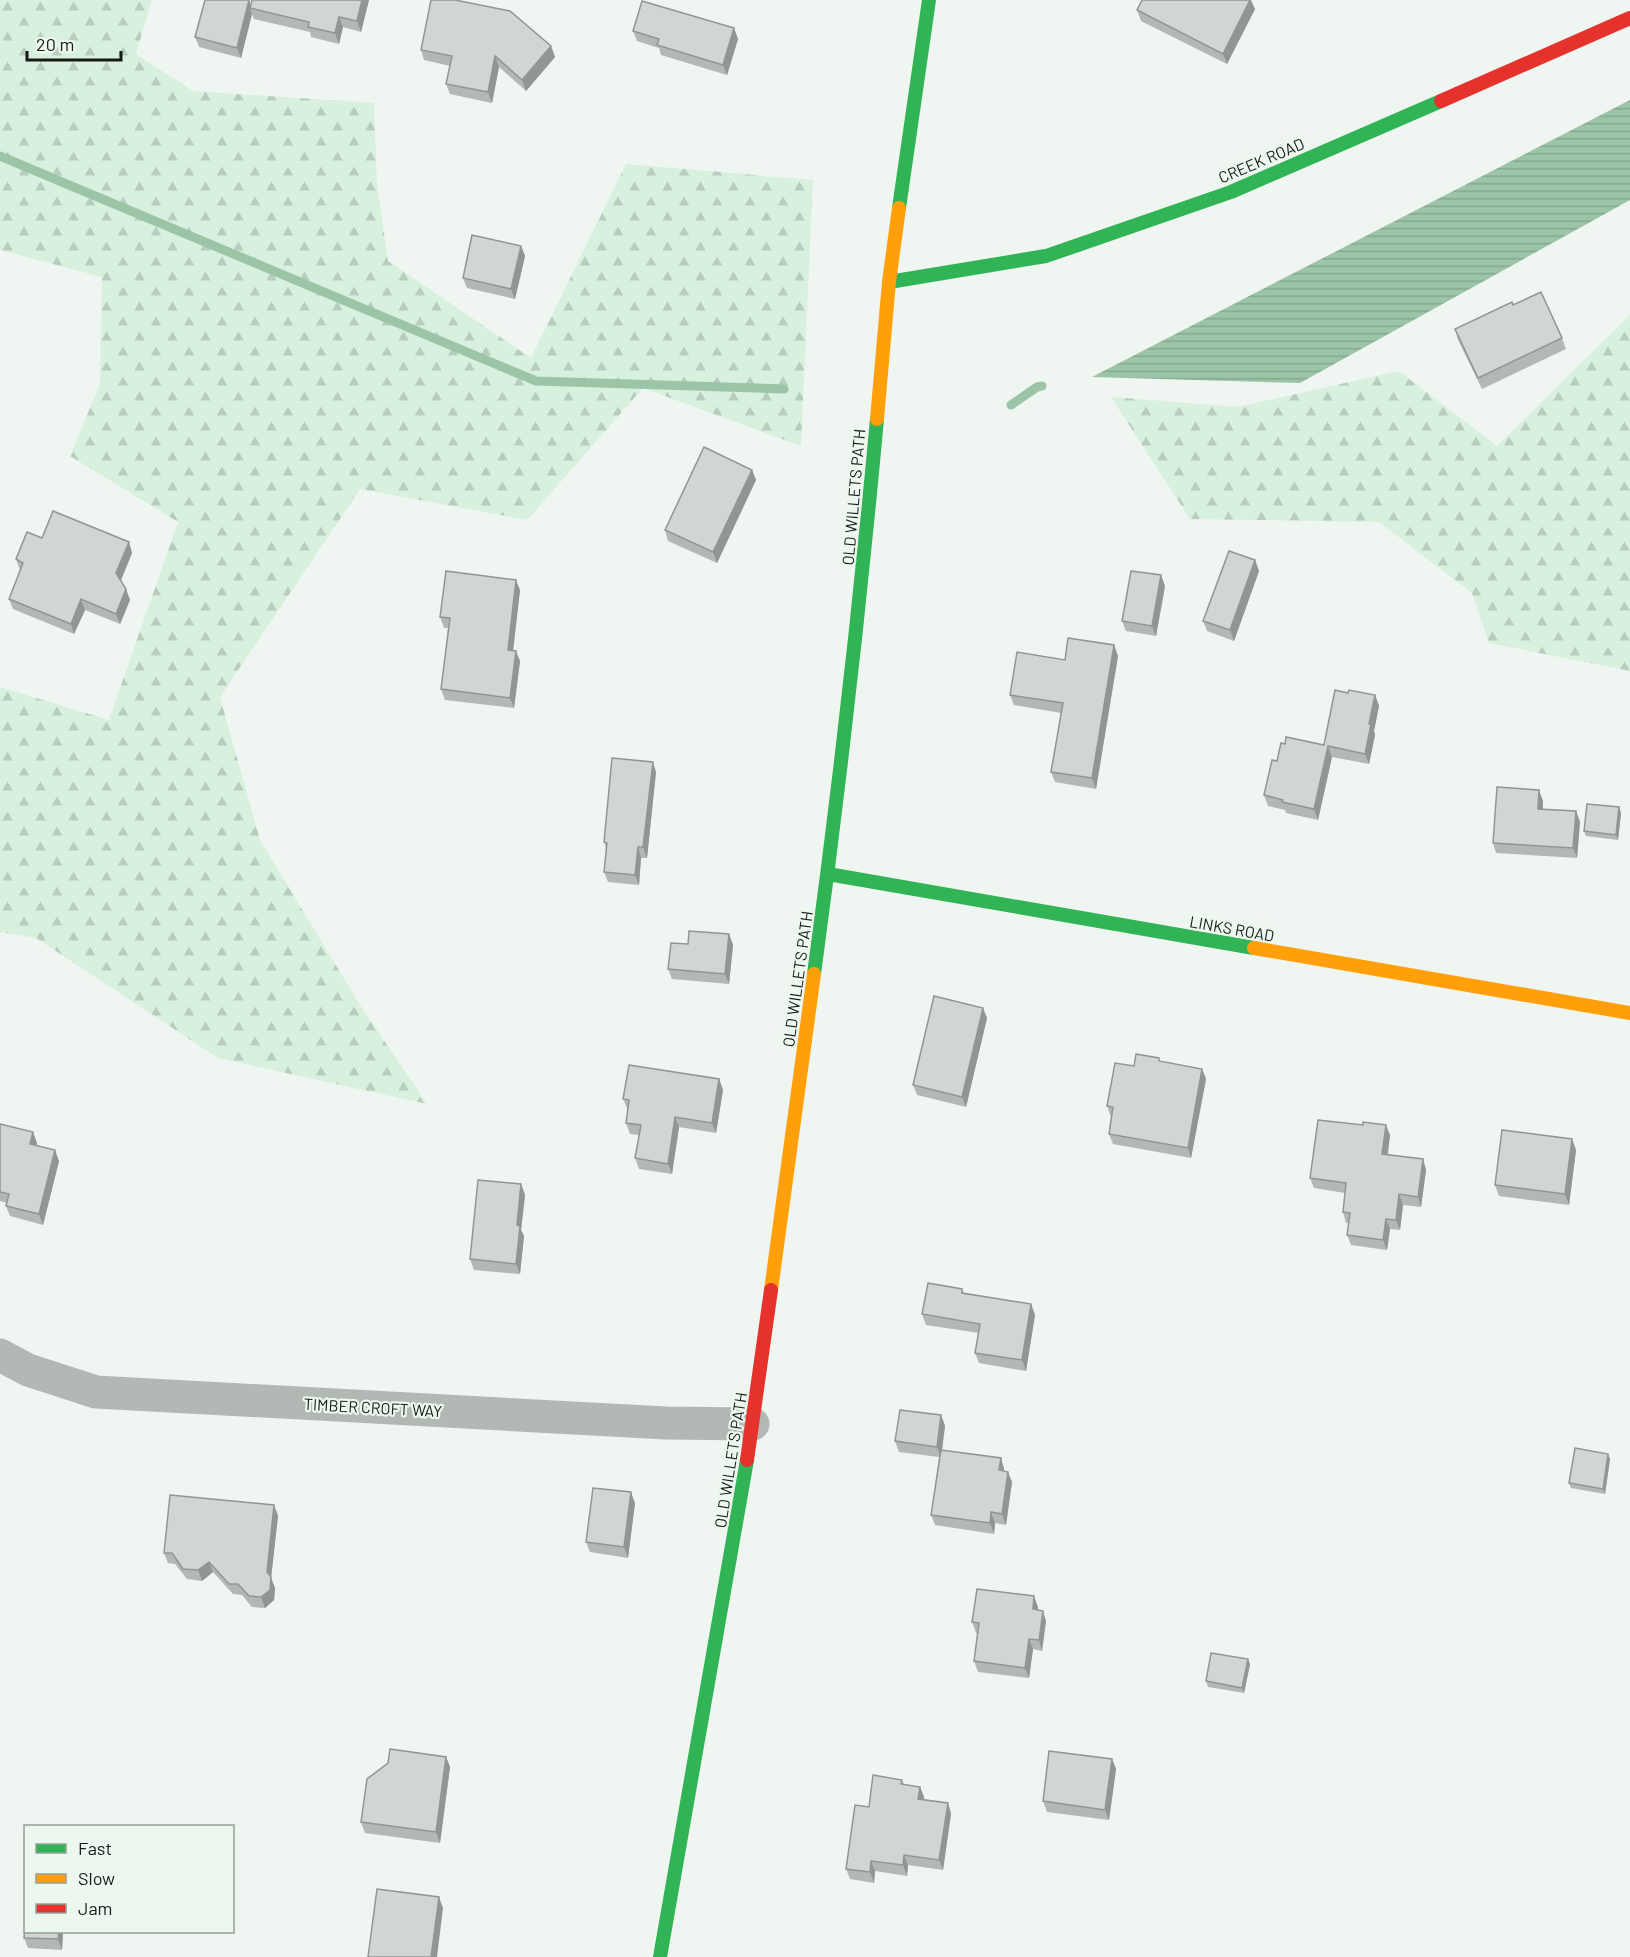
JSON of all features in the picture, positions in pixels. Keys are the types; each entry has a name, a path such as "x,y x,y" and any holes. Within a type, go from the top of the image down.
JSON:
{"main road":[{"name":"OLD WILLETS PATH","path":"660,1957 753,1424 828,874 863,572 889,282 929,0"},
{"name":"CREEK ROAD","path":"889,282 1046,256 1231,192 1630,18"},
{"name":"LINKS ROAD","path":"828,874 1630,1013"}],"street":[{"name":"TIMBER CROFT WAY","path":"0,1355 28,1370 96,1392 666,1423 753,1424"}],"green space":[{"path":"0,0 152,0 136,54 193,91 374,103 377,185 388,261 531,358 626,164 813,180 801,446 643,388 527,520 360,489 220,697 260,840 360,1005 427,1104 218,1058 36,938 0,932 0,687 109,720 178,522 70,456 100,384 102,277 0,250"},
{"path":"1630,315 1630,671 1489,643 1472,593 1379,522 1190,519 1111,397 1237,407 1399,371 1497,446"}],"shaded area":[{"path":"1630,100 1630,200 1300,383 1092,377"}],"building":[{"path":"205,0 249,0 237,48 195,37"},
{"path":"252,0 362,0 357,21 339,17 335,33 308,27 309,22 250,8"},
{"path":"431,0 455,0 510,11 551,46 522,80 495,56 488,92 446,84 452,56 421,50"},
{"path":"1142,0 1250,0 1223,54 1137,10"},
{"path":"642,1 734,28 723,65 657,45 659,39 633,31"},
{"path":"472,235 521,246 511,289 463,278"},
{"path":"1541,292 1562,338 1478,378 1455,329 1512,302 1513,305"},
{"path":"704,447 752,470 713,552 665,530"},
{"path":"53,511 129,542 116,573 126,589 116,614 81,599 71,624 9,599 23,563 16,559 27,532 42,538"},
{"path":"1229,551 1255,560 1230,630 1203,621"},
{"path":"446,571 516,580 508,650 516,651 510,698 441,689 450,618 440,617"},
{"path":"1131,571 1161,575 1152,626 1122,621"},
{"path":"1068,638 1114,645 1092,778 1051,772 1063,703 1010,695 1017,652 1065,660"},
{"path":"1335,690 1375,695 1365,754 1328,746 1314,809 1282,802 1283,800 1264,795 1272,760 1277,761 1281,743 1285,744 1286,737 1324,745"},
{"path":"612,758 653,762 643,847 638,847 635,875 604,872 607,843 604,842"},
{"path":"1497,787 1539,790 1538,809 1576,811 1573,848 1493,843"},
{"path":"1587,804 1619,807 1616,835 1584,831"},
{"path":"689,931 729,934 725,974 668,969 671,943 688,944"},
{"path":"934,996 983,1008 962,1097 913,1085"},
{"path":"1136,1054 1202,1069 1188,1148 1109,1134 1113,1107 1107,1106 1115,1063 1134,1066"},
{"path":"629,1065 719,1079 712,1123 675,1117 668,1164 635,1158 641,1125 626,1123 629,1100 623,1099"},
{"path":"1318,1120 1386,1125 1382,1154 1423,1159 1418,1197 1399,1194 1396,1220 1386,1219 1383,1240 1347,1235 1350,1213 1343,1212 1346,1183 1310,1178"},
{"path":"0,1124 33,1132 30,1144 55,1150 39,1214 6,1206 9,1194 0,1192"},
{"path":"1502,1130 1572,1139 1565,1194 1495,1185"},
{"path":"478,1180 521,1184 516,1264 470,1259"},
{"path":"928,1283 962,1289 962,1293 1031,1304 1022,1360 975,1353 980,1324 922,1314"},
{"path":"900,1410 941,1415 937,1447 895,1441"},
{"path":"1575,1448 1608,1454 1603,1489 1569,1483"},
{"path":"941,1450 1001,1458 999,1470 1008,1472 1002,1514 991,1512 990,1523 931,1515"},
{"path":"593,1488 631,1492 624,1547 586,1542"},
{"path":"170,1495 274,1505 267,1572 271,1577 270,1590 261,1597 249,1596 238,1584 229,1584 209,1562 198,1570 183,1569 172,1553 164,1553"},
{"path":"977,1589 1034,1596 1033,1609 1043,1611 1039,1640 1029,1639 1025,1668 974,1661 979,1623 972,1622"},
{"path":"1211,1653 1248,1659 1242,1688 1206,1681"},
{"path":"390,1749 446,1757 436,1832 361,1822 367,1779 388,1763"},
{"path":"1049,1751 1112,1759 1105,1810 1043,1801"},
{"path":"873,1775 902,1780 901,1784 920,1787 918,1799 948,1803 939,1860 904,1855 903,1865 871,1861 870,1872 846,1869 855,1805 869,1807"},
{"path":"377,1889 439,1897 431,1957 368,1957"},
{"path":"24,1933 59,1933 58,1939 24,1938"}],"waterway":[{"path":"0,156 536,381 784,389"},
{"path":"1011,405 1042,386"}],"traffic: fast":[{"path":"899,208 929,0"},
{"path":"889,282 1046,256 1231,192 1441,101"},
{"path":"814,974 864,558 877,419"},
{"path":"828,874 1254,948"},
{"path":"660,1957 747,1460"}],"traffic: slow":[{"path":"877,419 889,282 899,208"},
{"path":"1254,948 1630,1013"},
{"path":"771,1290 814,974"}],"traffic: jam":[{"path":"1441,101 1630,18"},
{"path":"747,1460 771,1290"}]}
